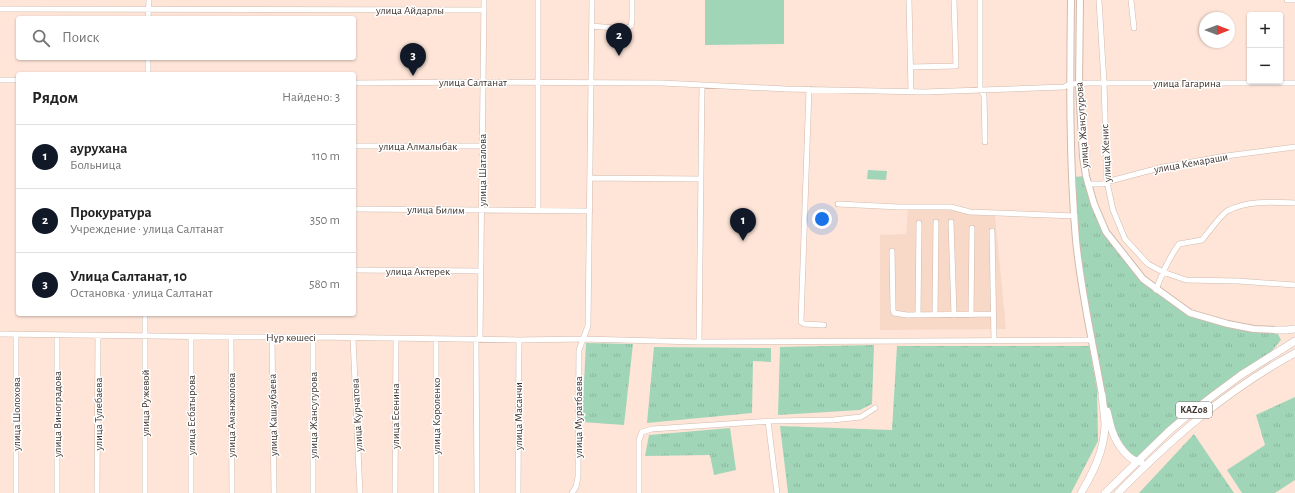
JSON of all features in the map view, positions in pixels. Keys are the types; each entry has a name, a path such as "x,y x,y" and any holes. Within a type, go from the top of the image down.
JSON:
{"highway":[{"path":"1276,330 1295,329"},
{"path":"1287,330 1295,338"},
{"name":"KAZ08","path":"1105,493 1169,431 1214,395 1241,375 1295,341"},
{"name":"KAZ08","path":"1118,493 1158,453 1214,406 1249,381 1295,353"},
{"path":"1102,395 1113,433 1128,457 1137,462 1142,462 1158,453"},
{"path":"1081,493 1091,476 1102,450 1105,427 1102,395"}],"main road":[{"name":"улица Жансугурова","path":"1071,0 1070,84 1072,177 1076,241 1084,297 1102,395"},
{"name":"улица Жансугурова","path":"1080,0 1079,84 1083,157 1086,176 1094,204 1106,232 1143,279 1190,314 1254,329 1276,330"},
{"path":"1072,177 1086,176"}],"street":[{"path":"148,16 149,0"},
{"name":"улица Шаталова","path":"477,493 484,0"},
{"path":"538,0 538,211"},
{"name":"улица Муратбаева","path":"572,493 576,487 578,477 579,350 588,326 592,0"},
{"path":"592,26 625,29 631,26 632,0"},
{"path":"909,0 911,92"},
{"path":"910,67 956,66 954,0"},
{"path":"980,0 980,90 984,95 985,142"},
{"name":"улица Женис","path":"1099,0 1104,83 1107,182 1113,210 1125,239 1148,264 1163,272 1186,280 1295,285"},
{"path":"1131,0 1134,28"},
{"path":"1287,0 1295,0"},
{"name":"улица Айдарлы","path":"0,9 484,10"},
{"path":"148,60 148,72"},
{"path":"0,80 16,80"},
{"name":"улица Салтанат","path":"356,82 662,83 809,89"},
{"name":"улица Гагарина","path":"809,89 911,92 1064,87 1070,84 1104,83 1295,83"},
{"path":"699,342 702,85"},
{"path":"809,89 801,322 804,324 824,325"},
{"name":"улица Алмалыбак","path":"356,146 482,146"},
{"name":"улица Кемараши","path":"1088,184 1102,184 1163,167 1226,156 1295,147"},
{"path":"590,178 701,179"},
{"path":"1156,290 1171,256 1179,244 1202,240 1226,212 1244,205 1270,202 1295,203"},
{"path":"838,204 899,207 951,207 970,212 1075,216"},
{"name":"улица Билим","path":"356,209 590,211"},
{"path":"934,315 936,222"},
{"path":"951,222 954,315"},
{"path":"918,315 919,223"},
{"path":"971,315 972,228"},
{"path":"992,231 994,341"},
{"path":"892,251 893,312 898,314 918,315 993,314"},
{"name":"улица Актерек","path":"356,270 481,271"},
{"name":"улица Ружевой","path":"145,316 145,493"},
{"name":"Нұр көшесі","path":"0,334 396,339 582,339 699,342 1092,340"},
{"name":"улица Шолохова","path":"16,335 16,493"},
{"name":"улица Виноградова","path":"56,493 57,335"},
{"name":"улица Тулебаева","path":"97,493 98,336"},
{"name":"улица Есбатырова","path":"191,337 191,493"},
{"name":"улица Аманжолова","path":"231,337 232,493"},
{"name":"улица Кашаубаева","path":"272,337 274,493"},
{"name":"улица Жансугурова","path":"313,337 313,493"},
{"name":"улица Курчатова","path":"353,338 360,493"},
{"name":"улица Есенина","path":"395,493 396,339"},
{"name":"улица Короленко","path":"436,339 436,493"},
{"name":"улица Масанчи","path":"518,493 519,340"},
{"path":"639,493 639,440 642,432 652,429 768,421 833,420 861,417 875,408"},
{"path":"768,421 777,493"},
{"path":"578,477 578,493"}],"shaded area":[{"path":"948,209 974,215 995,216 1006,329 880,330 880,235 906,234 908,210"}],"green space":[{"path":"705,0 784,0 784,44 705,45"},
{"path":"868,170 887,171 886,180 867,179"},
{"path":"1086,176 1106,232 1149,284 1190,313 1241,327 1276,330 1281,340 1270,353 1188,415 1140,460 1133,460 1114,435 1102,395 1079,262 1072,177"},
{"path":"586,343 633,344 624,425 582,422"},
{"path":"874,345 872,404 860,410 778,415 780,347"},
{"path":"897,346 1089,346 1097,390 1098,441 1071,493 788,493 780,426 892,430"},
{"path":"654,347 771,348 771,362 753,361 752,413 647,423"},
{"path":"1295,397 1295,480 1275,493 1242,493 1227,470 1265,445 1256,415"},
{"path":"730,428 736,470 714,475 710,455 645,456 649,435"},
{"path":"1194,434 1234,493 1139,493"}],"place":[{"name":"Прокуратура","path":"619,56"},
{"name":"Улица Салтанат, 10","path":"413,76"},
{"name":"аурухана","path":"743,241"}]}
